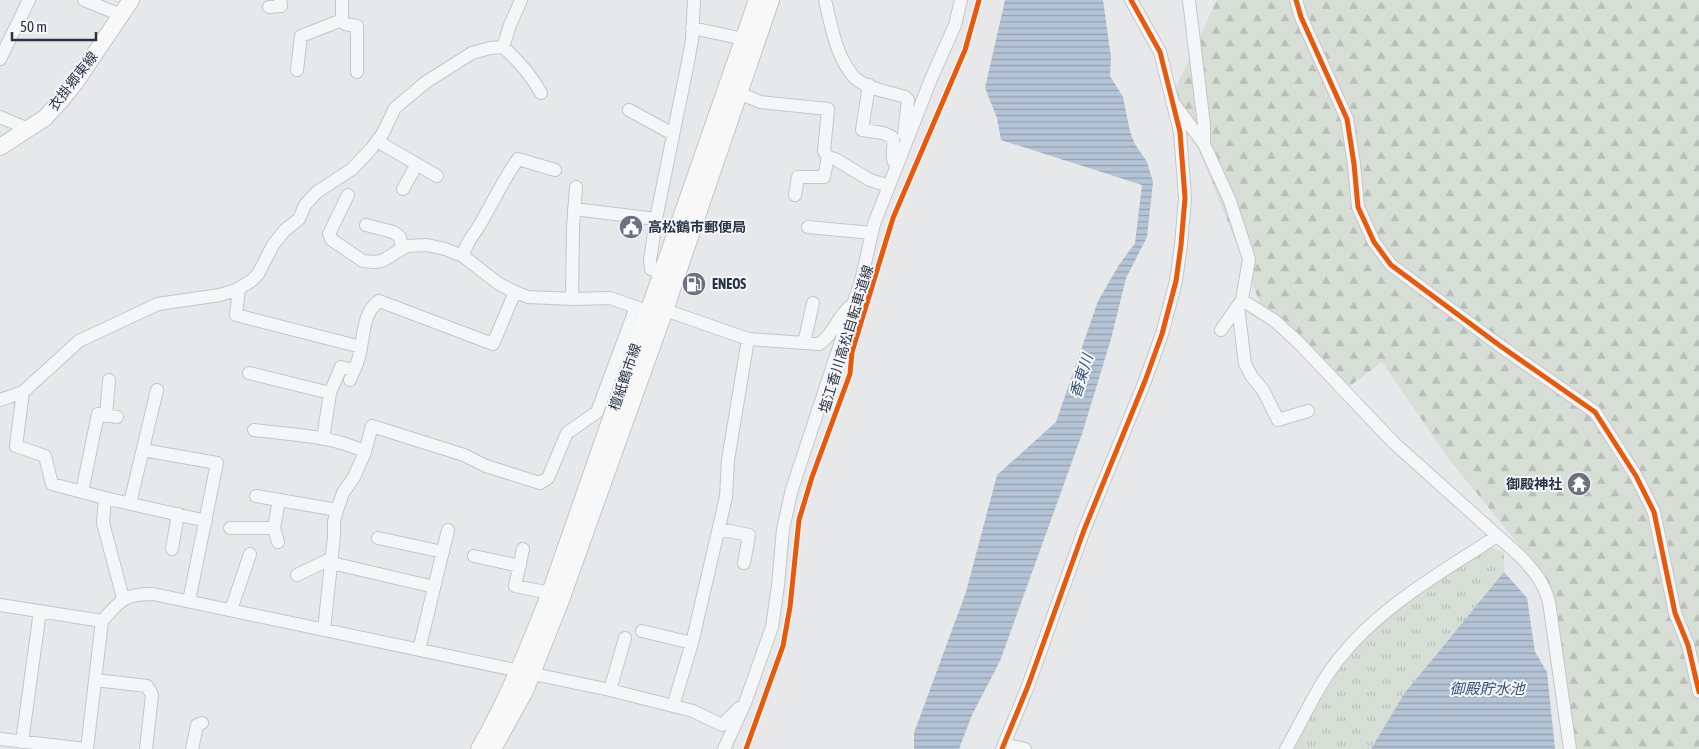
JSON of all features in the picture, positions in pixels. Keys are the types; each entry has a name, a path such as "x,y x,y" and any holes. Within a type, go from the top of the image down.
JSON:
{"main road":[{"name":"衣掛郷東線","path":"0,147 45,118 62,99 75,83 131,0"},
{"name":"檀紙鶴市線","path":"669,275 757,0"},
{"name":"檀紙鶴市線","path":"493,749 525,691 525,672 604,415 650,309 669,275 738,94 771,0"},
{"name":"檀紙鶴市線","path":"479,749 525,672 561,600 650,309"}],"street":[{"path":"0,59 29,0"},
{"path":"84,0 121,15"},
{"path":"269,6 281,6 280,0"},
{"path":"342,0 342,20 345,24 357,26 357,72"},
{"path":"503,47 521,0"},
{"path":"669,275 651,269 650,261 656,219 688,62 694,0"},
{"path":"825,0 841,56 855,77 869,85 905,97 908,100 904,147"},
{"path":"724,749 744,703 772,627 783,529 792,489 854,304 872,234 888,186 954,25 961,0"},
{"path":"1189,0 1204,125 1204,144"},
{"path":"1296,0 1301,17 1347,119 1358,207 1374,242 1391,265 1499,345 1595,412 1636,476 1654,512 1675,613 1688,645 1699,692"},
{"path":"1025,749 1003,746 1028,686 1084,530 1145,381 1162,334 1178,272 1184,198 1180,132 1160,52 1134,2"},
{"path":"296,70 301,36 342,20"},
{"path":"692,28 744,39"},
{"path":"0,400 23,392 79,340 158,304 220,295 252,281 258,274 273,245 285,230 299,219 305,205 317,192 352,169 371,149 394,108 426,82 472,53 503,47 531,75 541,93"},
{"path":"869,85 862,130 883,132 892,137 895,143 892,159 896,167"},
{"path":"738,94 760,102 828,109 824,151 828,157 835,159 870,180 888,186"},
{"path":"1174,103 1204,144 1230,201 1246,248 1249,266 1240,303 1245,364 1252,377 1263,390 1278,420 1308,411"},
{"path":"629,110 673,134"},
{"path":"0,117 28,129"},
{"path":"377,141 437,176"},
{"path":"795,195 798,177 824,177 828,157"},
{"path":"462,256 466,243 518,159 555,170"},
{"path":"403,189 417,164"},
{"path":"572,299 572,228 576,187"},
{"path":"348,195 329,234 332,240 363,261 382,261 408,246 427,245 445,248 462,256 499,284 528,297 610,298 748,339 820,344 828,339 841,317 854,304"},
{"path":"574,209 656,219"},
{"path":"366,225 393,232 400,237 402,248"},
{"path":"808,227 872,234"},
{"path":"239,288 236,315 361,347"},
{"path":"323,439 330,393 341,368 352,375 372,306 379,301 493,344 515,292"},
{"path":"804,343 813,303"},
{"path":"1221,330 1240,303"},
{"path":"1240,303 1275,321 1299,343 1394,444 1521,557 1537,575 1547,592 1554,624 1570,749"},
{"path":"673,706 692,643 726,496 728,460 748,339"},
{"path":"249,373 330,393"},
{"path":"82,492 98,414 111,417 109,380"},
{"path":"130,503 157,390"},
{"path":"23,392 16,446 45,456 52,484 105,498 206,520"},
{"path":"324,630 336,510 365,452 372,426 464,455 486,466 540,483 548,478 566,433 604,415"},
{"path":"254,430 323,439 354,446 365,452"},
{"path":"143,450 217,463 189,601"},
{"path":"256,496 336,510"},
{"path":"105,498 103,524 123,598"},
{"path":"278,542 274,528 279,500"},
{"path":"172,549 178,514"},
{"path":"230,528 274,528"},
{"path":"719,529 749,535 744,563"},
{"path":"419,650 448,530"},
{"path":"1286,749 1326,677 1339,659 1373,622 1400,600 1497,536"},
{"path":"378,538 442,552"},
{"path":"523,549 515,586 550,592"},
{"path":"231,610 250,554"},
{"path":"474,556 520,566"},
{"path":"297,574 328,560 434,588"},
{"path":"0,739 86,749 102,621 123,598 138,594 153,594 189,601 610,690 693,711 722,725 744,703"},
{"path":"0,605 102,621"},
{"path":"22,742 40,612"},
{"path":"642,631 692,643"},
{"path":"610,690 625,638"},
{"path":"95,680 146,686 150,690 152,695 146,749"},
{"path":"192,749 197,725 202,723"}],"green space":[{"path":"1217,0 1699,0 1699,749 1569,749 1568,724 1533,562 1448,458 1382,362 1339,394 1263,311 1175,89"},
{"path":"1486,546 1504,552 1504,572 1404,694 1371,749 1290,749 1332,672 1400,603"}],"water":[{"name":"香東川","path":"1005,0 1103,0 1111,57 1110,76 1123,97 1130,132 1135,144 1147,162 1153,182 1147,237 1126,278 1111,339 1082,434 1000,661 972,715 959,749 914,749 914,733 966,592 997,475 1056,422 1098,301 1119,265 1135,243 1142,185 1001,140 997,118 985,88"},
{"name":"御殿貯水池","path":"1504,572 1527,598 1535,652 1547,672 1555,749 1371,749 1404,694"}],"cycle path":[{"name":"塩江香川高松自転車道線","path":"746,749 783,646 790,607 799,520 812,477 850,374 852,352 893,218 965,50 979,0"},
{"path":"1002,749 1028,686 1084,530 1145,381 1162,334 1176,281 1185,198 1180,132 1160,52 1131,0"},
{"path":"1296,0 1301,17 1347,119 1358,207 1374,242 1391,265 1499,345 1595,412 1636,476 1654,512 1675,613 1688,645 1699,692"}],"place":[{"name":"高松鶴市郵便局","path":"631,227"},
{"name":"ENEOS","path":"694,284"},
{"name":"御殿神社","path":"1579,484"}]}
